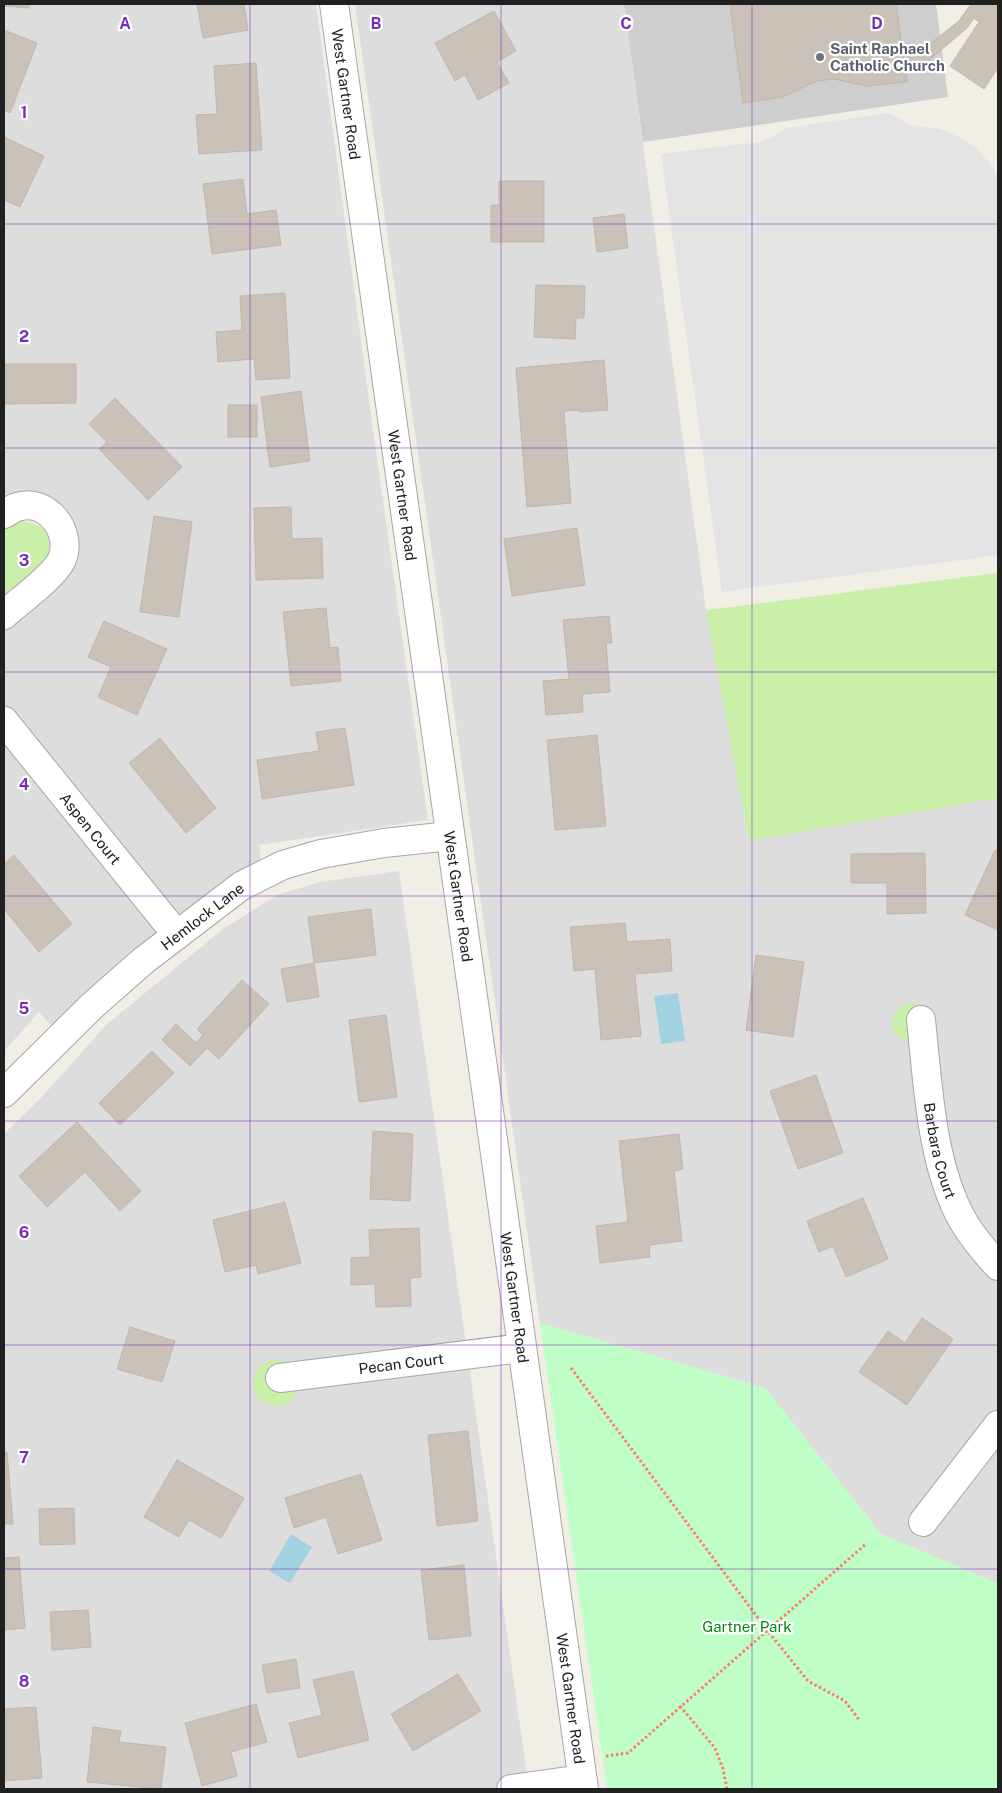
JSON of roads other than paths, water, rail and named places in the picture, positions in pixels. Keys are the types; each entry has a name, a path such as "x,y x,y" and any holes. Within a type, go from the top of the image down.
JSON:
{"street":[{"name":"West Gartner Road","path":"334,4 583,1784"},
{"path":"4,514 18,506 34,506 47,511 59,525 65,544 63,559 58,567 4,615"},
{"name":"Aspen Court","path":"4,721 177,935"},
{"name":"Hemlock Lane","path":"4,1094 93,1005 143,961 241,886 284,865 321,854 384,843 450,836"},
{"name":"Barbara Court","path":"921,1020 933,1124 940,1159 954,1201 963,1220 975,1240 998,1266"},
{"name":"Pecan Court","path":"280,1378 522,1348"},
{"path":"923,1522 998,1426"},
{"path":"511,1789 583,1784"}],"water":[{"path":"678,993 685,1041 661,1044 654,996"},
{"path":"291,1534 312,1547 290,1583 269,1571"}],"place":[{"name":"Saint Raphael Catholic Church","path":"820,57"}],"park label":[{"name":"Gartner Park","path":"747,1626"}]}
